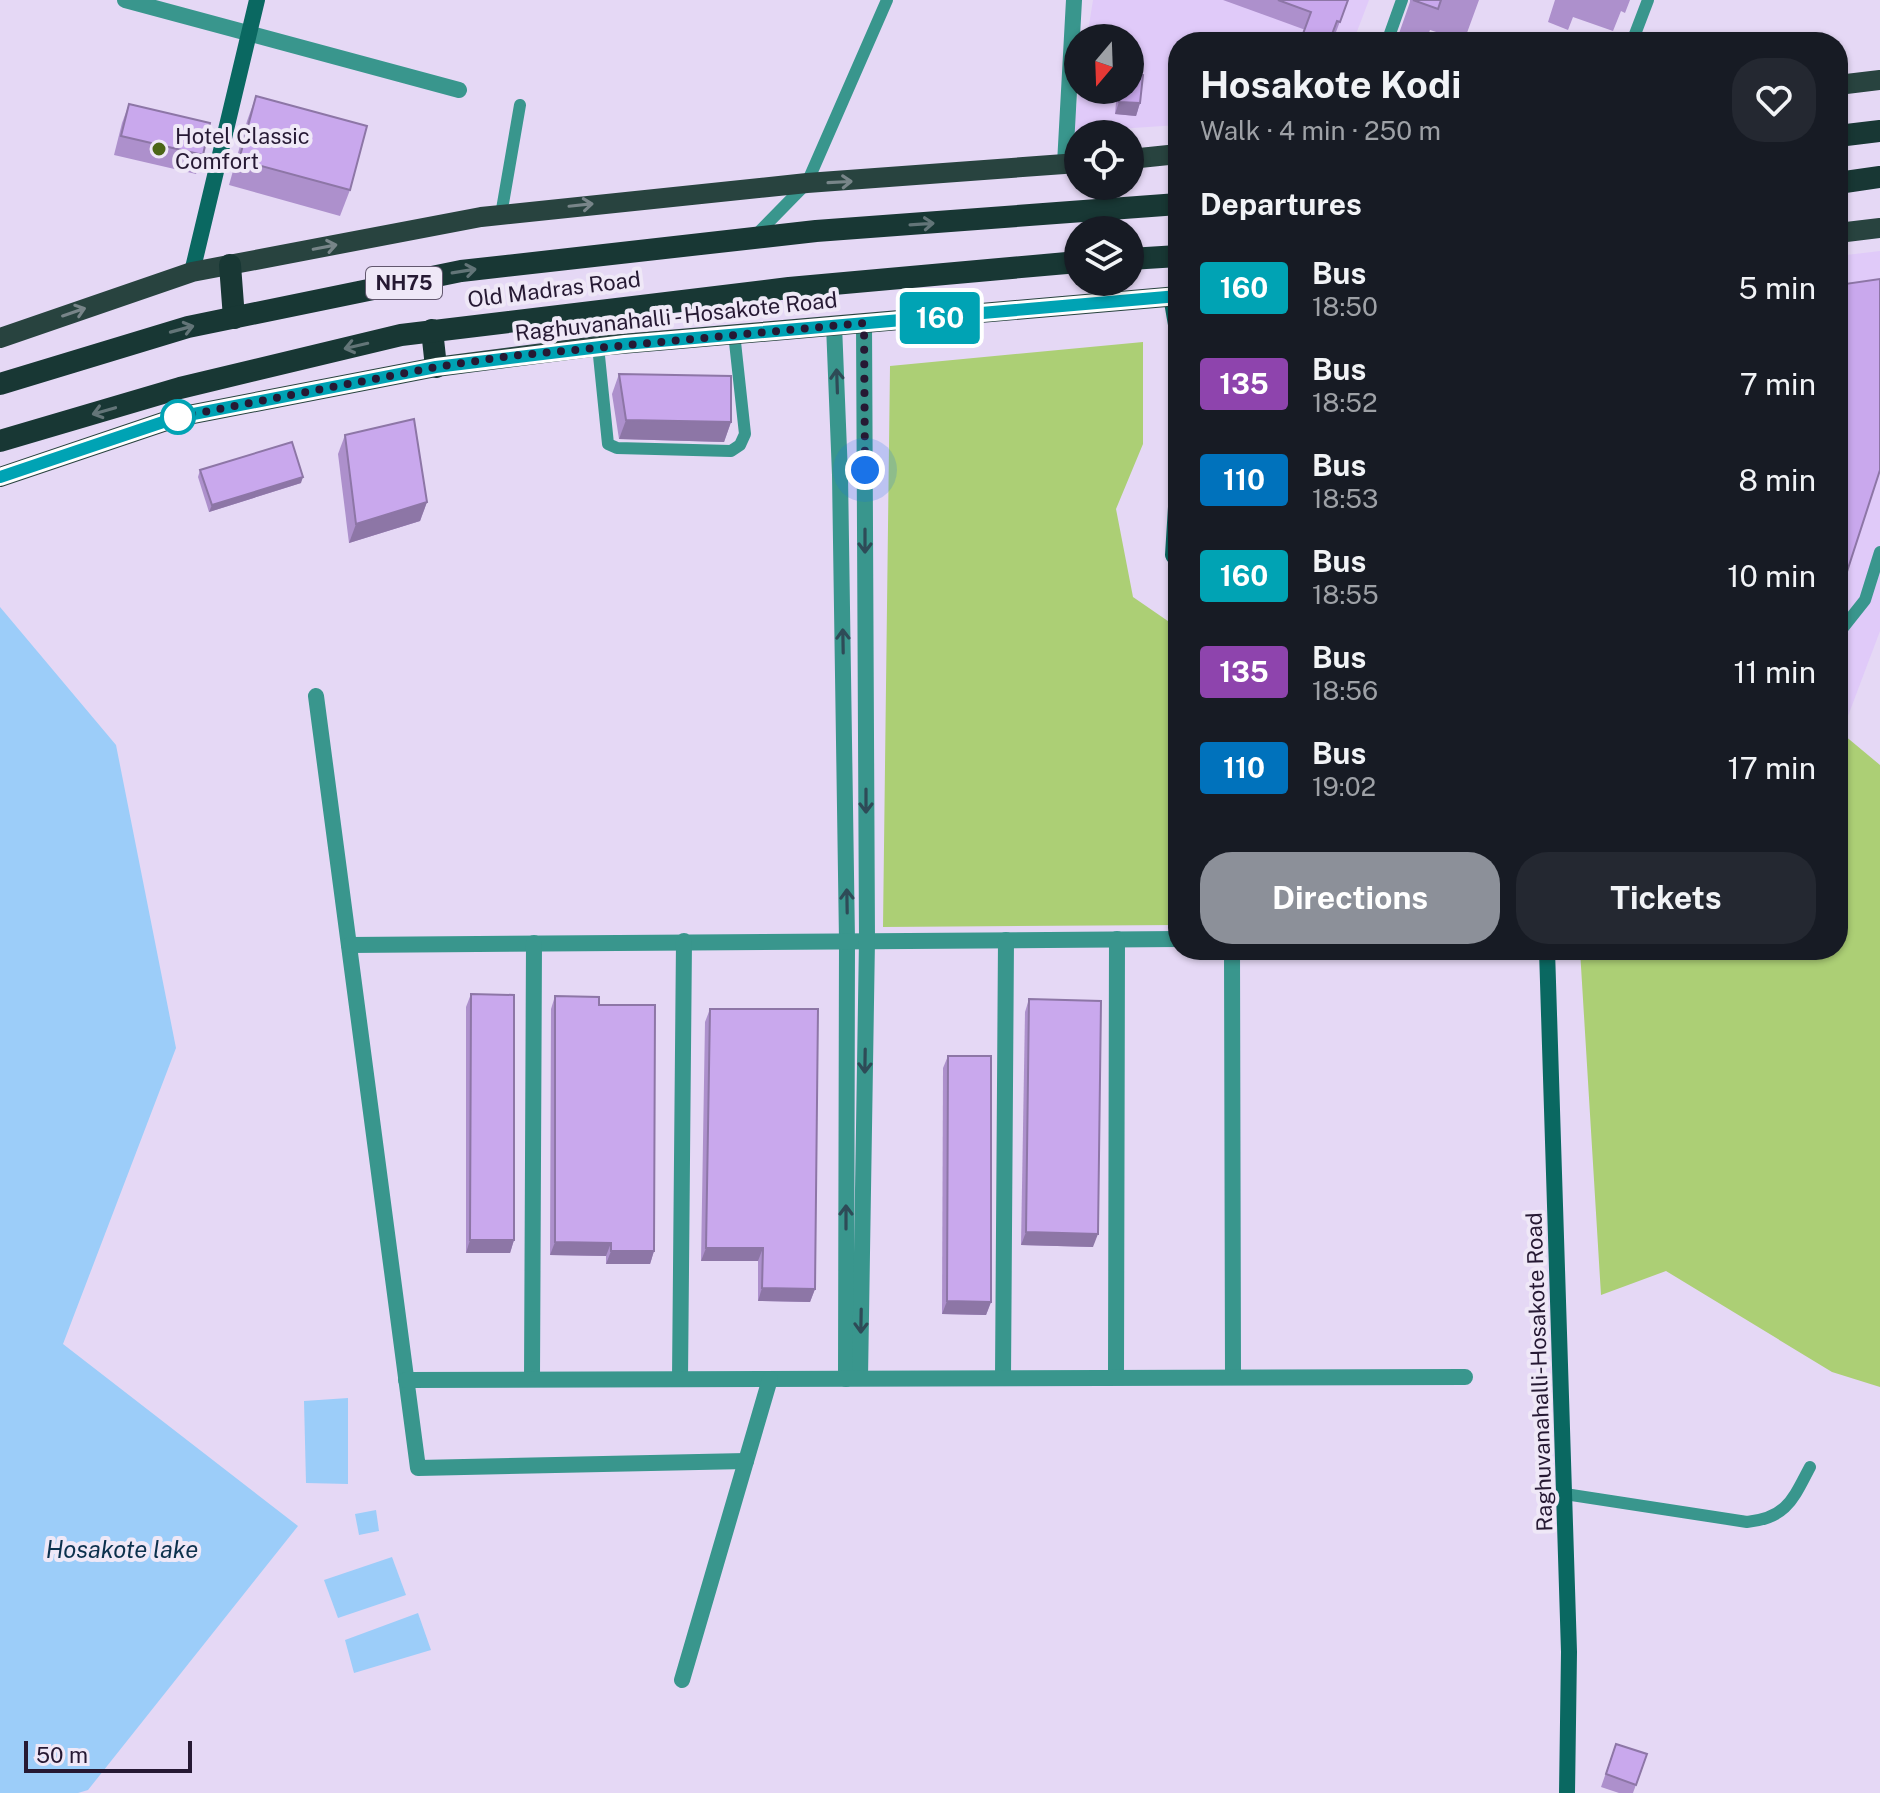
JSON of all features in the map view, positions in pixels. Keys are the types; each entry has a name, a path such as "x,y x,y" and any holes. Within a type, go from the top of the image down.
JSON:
{"highway":[{"path":"1848,135 1880,131"},
{"path":"1848,182 1880,177"},
{"name":"Old Madras Road","path":"0,384 188,327 461,271 816,231 1168,205"},
{"path":"1144,258 1168,257"},
{"name":"Old Madras Road","path":"0,441 180,388 432,330 789,288 1064,263"},
{"path":"230,265 234,318"},
{"path":"432,330 436,367"}],"main road":[{"path":"192,272 257,0"},
{"path":"1848,84 1880,80"},
{"path":"1144,158 1168,155"},
{"path":"0,338 192,272 501,215 807,183 911,178 1064,164"},
{"path":"1848,232 1880,228"},
{"name":"Raghuvanahalli - Hosakote Road","path":"0,477 178,417 436,367 598,346 1168,297"},
{"name":"Raghuvanahalli-Hosakote Road","path":"1547,960 1569,1652 1567,1793"}],"street":[{"path":"125,0 459,90"},
{"path":"1072,120 1074,0"},
{"path":"853,1378 867,940 864,323"},
{"path":"834,325 853,1378"},
{"path":"316,696 418,1468 746,1461"},
{"path":"1116,1377 1117,939"},
{"path":"349,945 1168,939"},
{"path":"1003,1378 1006,940"},
{"path":"680,1379 684,941"},
{"path":"532,1379 534,943"},
{"path":"1232,960 1233,1377"},
{"path":"406,1380 1465,1377"},
{"path":"682,1680 770,1379"}],"lane":[{"path":"753,238 807,183 887,0"},
{"path":"1391,32 1402,0"},
{"path":"1636,32 1648,0"},
{"path":"501,215 520,105"},
{"path":"598,346 608,444 617,448 731,451 740,445 745,434 734,333"},
{"path":"1848,621 1865,600 1880,552"},
{"path":"1565,1494 1747,1522 1767,1520 1789,1506 1810,1467"}],"shaded area":[{"path":"1093,0 1369,0 1357,32 1168,32 1168,126 1144,127 1144,120 1075,120 1077,104 1144,104 1144,24 1089,24"},
{"path":"1880,251 1880,631 1848,716 1848,255"}],"green space":[{"path":"1143,342 1143,444 1116,509 1133,597 1168,621 1168,925 883,927 890,366"},
{"path":"1848,738 1880,765 1880,1387 1832,1372 1666,1271 1601,1295 1581,960 1848,960"}],"water":[{"name":"Hosakote lake","path":"0,607 116,745 176,1048 63,1344 298,1526 88,1790 78,1793 0,1793"},
{"path":"348,1398 348,1484 306,1483 304,1401"},
{"path":"376,1510 379,1531 359,1535 355,1514"},
{"path":"392,1557 406,1595 338,1618 324,1580"},
{"path":"418,1613 431,1650 354,1673 345,1640"}],"building":[{"path":"1278,0 1348,0 1333,32 1304,32 1311,12"},
{"path":"1413,0 1441,0 1438,9"},
{"path":"256,96 367,126 350,190 239,160"},
{"path":"129,104 210,123 203,155 121,136"},
{"path":"1880,279 1880,470 1848,569 1848,284"},
{"path":"619,374 731,376 731,422 626,420"},
{"path":"414,419 427,502 356,524 345,435"},
{"path":"292,442 303,477 212,505 200,470"},
{"path":"471,994 514,995 514,1240 470,1240"},
{"path":"555,996 599,997 599,1005 655,1005 654,1251 611,1251 611,1243 555,1242"},
{"path":"1029,999 1101,1001 1098,1234 1026,1232"},
{"path":"710,1009 818,1009 815,1289 762,1288 763,1248 706,1248"},
{"path":"948,1056 991,1056 991,1302 947,1301"},
{"path":"1616,1744 1647,1754 1636,1785 1606,1774"}],"bus line":[{"name":"160","path":"0,477 178,417 436,367 625,344 1168,297"}],"place":[{"name":"Hotel Classic Comfort","path":"159,149"}],"route":[{"path":"178,417 436,367 510,356 864,323 865,470"}]}
